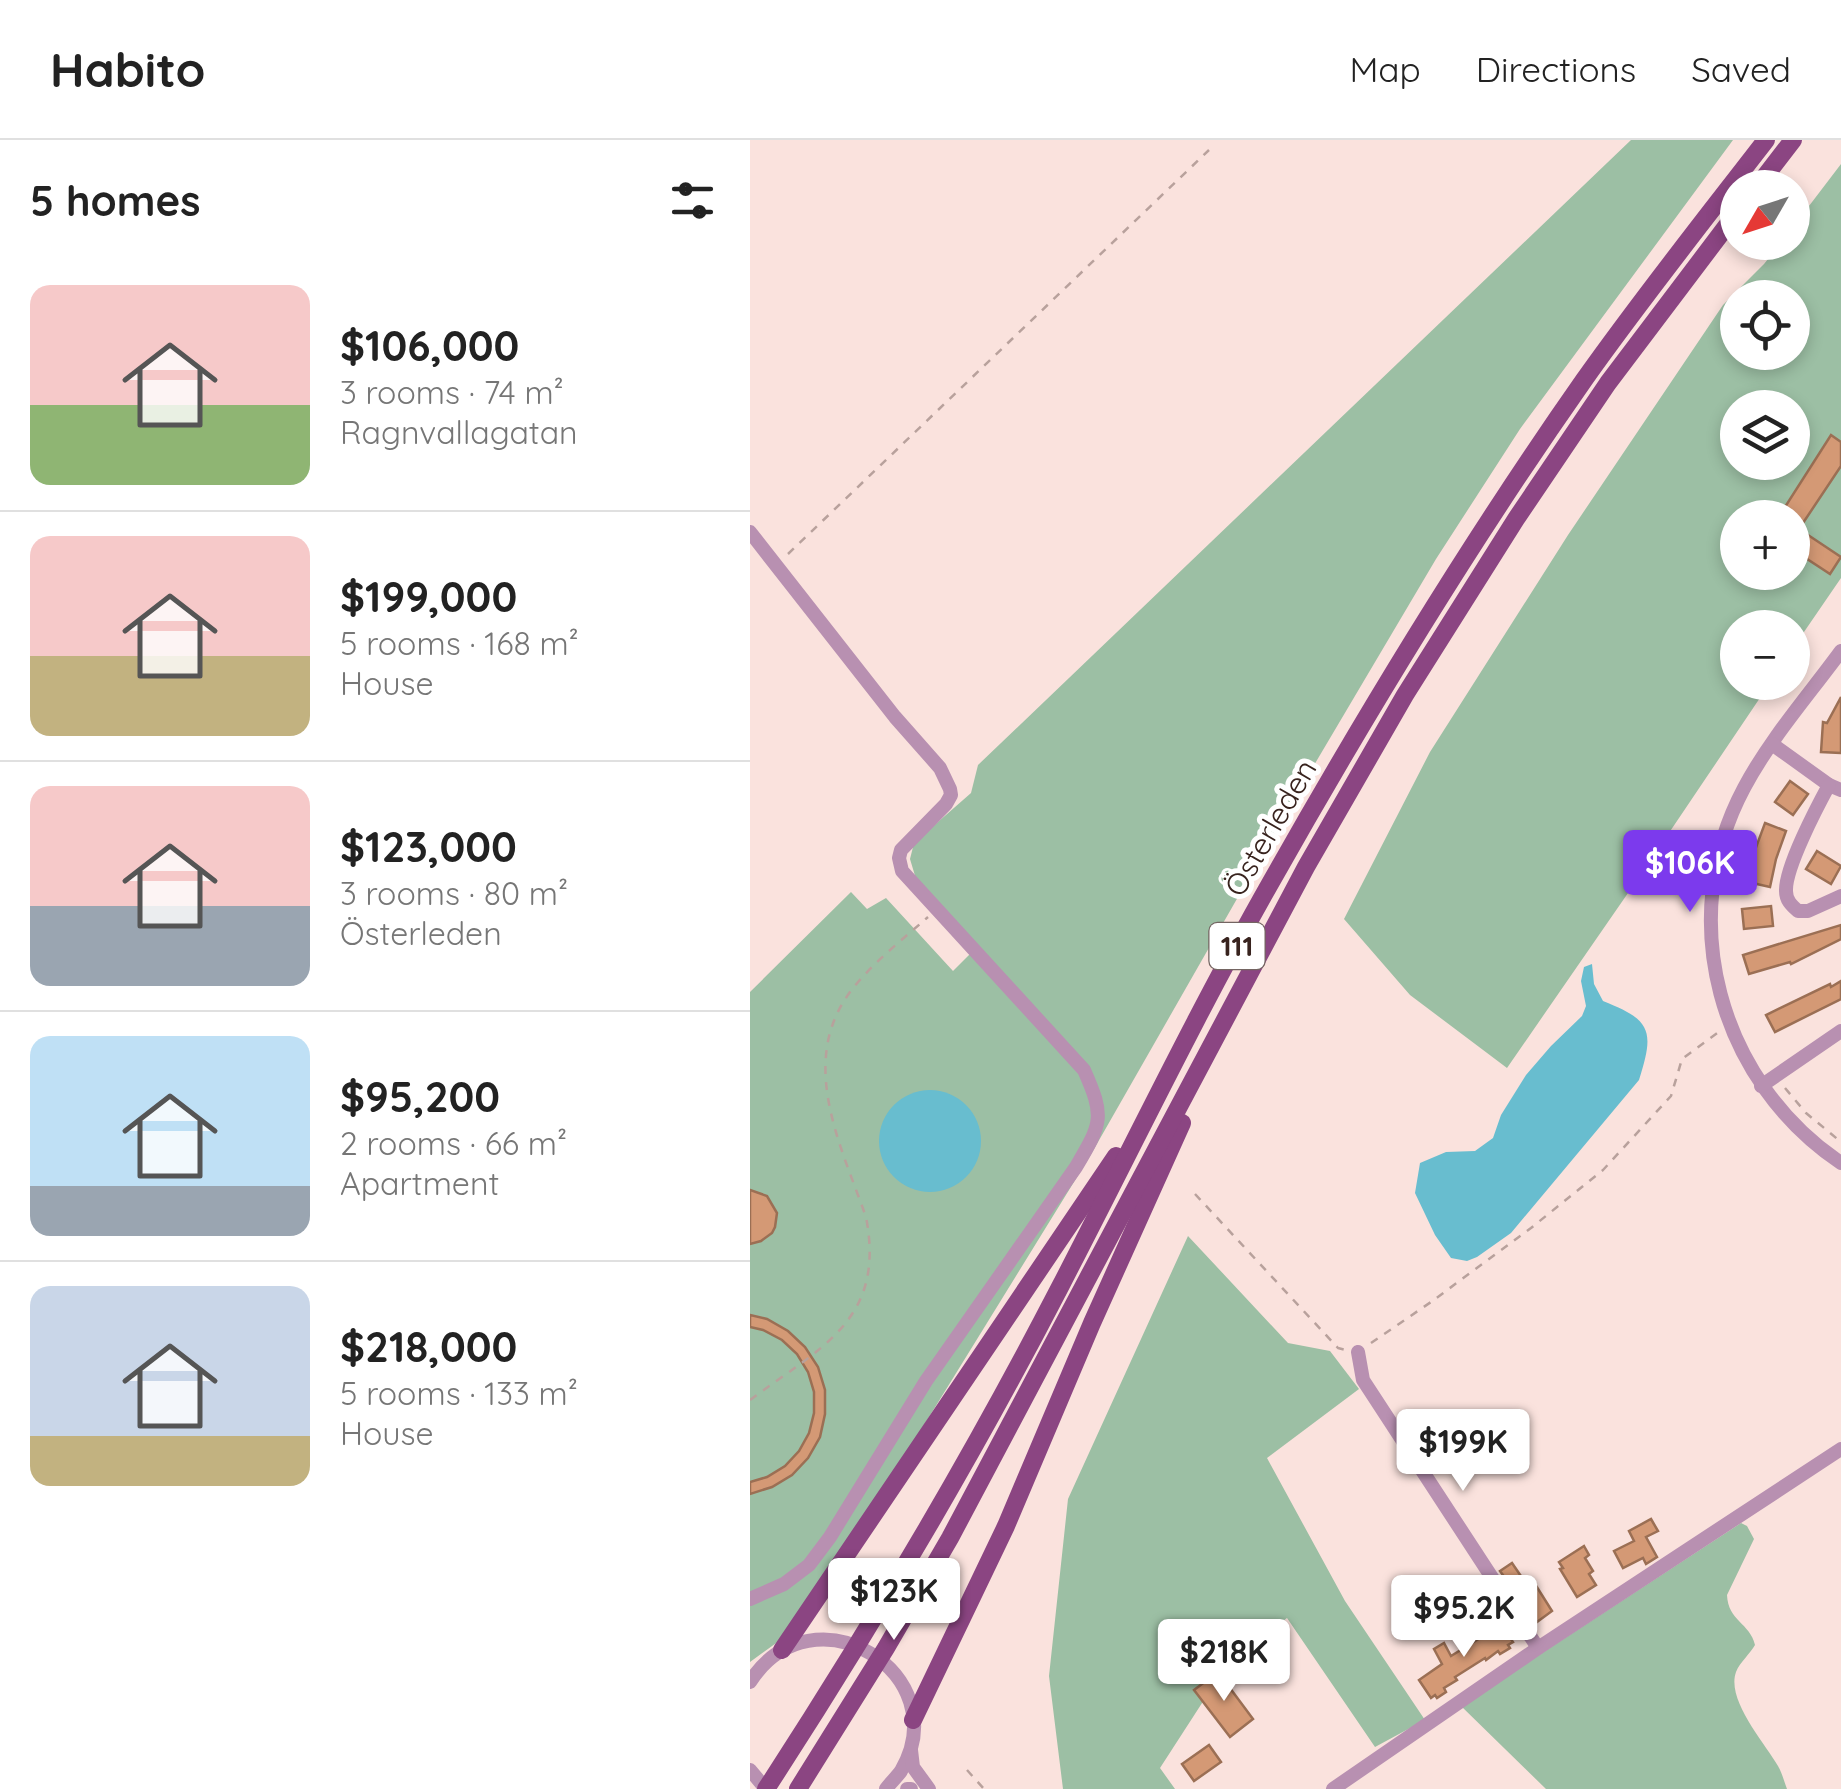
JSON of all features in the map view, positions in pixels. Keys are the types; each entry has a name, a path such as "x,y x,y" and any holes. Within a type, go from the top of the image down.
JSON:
{"main road":[{"name":"Österleden","path":"760,1782 841,1674 935,1514 1058,1291 1269,885 1346,752 1458,570 1585,378 1766,140"},
{"path":"1770,170 1793,140"},
{"name":"Österleden","path":"798,1789 950,1538 1306,867 1386,730 1506,535 1608,383 1720,236"},
{"path":"912,1720 1006,1526 1231,1007"},
{"path":"782,1650 1154,1102"}],"street":[{"path":"750,532 940,768 948,783 950,795 946,804 899,855 902,871 1084,1070 1099,1104 1095,1136 1076,1167 926,1381 819,1551 784,1584 750,1598"},
{"path":"1841,652 1744,788 1720,851 1712,896 1712,944 1718,990 1730,1024 1761,1086 1782,1113 1804,1136 1841,1163"},
{"path":"1772,744 1835,787 1806,829 1786,888 1789,903 1798,911 1808,911 1841,896"},
{"path":"1761,1086 1841,1032"},
{"path":"1358,1352 1363,1380 1538,1648"},
{"path":"1333,1789 1538,1648 1841,1449"},
{"path":"750,1682 755,1668 803,1641 848,1641 871,1651 890,1667 904,1688 912,1720 912,1767 929,1789"},
{"path":"886,1789 910,1748"}],"path":[{"path":"776,566 1209,150"},
{"path":"750,1400 840,1332 867,1283 869,1233 830,1113 826,1055 836,1017 846,998 868,972 936,909"},
{"path":"1194,1194 1338,1348 1358,1352 1432,1302 1604,1170 1671,1096 1682,1058 1730,1024"},
{"path":"1776,1075 1806,1113 1841,1142"},
{"path":"967,1770 984,1789"}],"green space":[{"path":"1631,140 1733,140 1520,429 1436,559 1090,1156 900,1464 779,1641 750,1662 750,992 851,892 867,909 886,898 953,971 978,946 916,879 910,859 914,843 971,793 978,765"},
{"path":"1841,164 1841,578 1810,623 1810,610 1720,610 1720,700 1759,700 1507,1068 1410,995 1344,919 1430,752 1568,535 1720,309 1720,370 1810,370 1810,280 1748,280 1767,260 1810,260 1810,205"},
{"path":"1188,1236 1288,1343 1330,1351 1359,1389 1267,1458 1345,1601 1425,1720 1375,1747 1287,1618 1226,1666 1160,1768 1175,1789 1063,1789 1049,1676 1068,1499"},
{"path":"1741,1523 1754,1539 1727,1595 1728,1604 1755,1645 1738,1668 1734,1683 1741,1708 1778,1766 1787,1789 1546,1789 1461,1706"}],"water":[{"path":"1592,964 1594,984 1603,1001 1631,1014 1645,1029 1647,1049 1639,1080 1511,1233 1477,1257 1467,1261 1451,1258 1415,1193 1420,1163 1446,1152 1475,1151 1493,1138 1501,1115 1526,1075 1582,1016 1586,1006 1581,981 1584,967"},
{"path":"930,1090 949,1094 966,1105 977,1122 981,1141 977,1160 966,1177 949,1188 930,1192 911,1188 894,1177 883,1160 879,1141 883,1122 894,1105 911,1094"}],"building":[{"path":"1831,435 1841,442 1841,466 1810,512 1810,500 1789,500 1802,480 1810,480 1810,468"},
{"path":"1810,536 1841,557 1830,574 1810,561"},
{"path":"1841,697 1841,753 1821,752 1823,722 1827,723"},
{"path":"1790,781 1808,794 1793,815 1775,802"},
{"path":"1765,823 1786,831 1770,887 1748,882"},
{"path":"1817,851 1841,866 1831,884 1806,869"},
{"path":"1771,906 1773,926 1744,929 1742,909"},
{"path":"1841,925 1841,939 1791,964 1749,974 1743,955"},
{"path":"1841,981 1841,999 1775,1032 1766,1015"},
{"path":"750,1190 767,1196 777,1213 772,1233 750,1244"},
{"path":"750,1315 788,1331 805,1347 818,1367 825,1390 825,1414 820,1437 808,1458 792,1475 750,1494 750,1482 785,1466 799,1451 809,1433 814,1392 797,1354 782,1340 750,1327"},
{"path":"1651,1519 1658,1531 1646,1537 1657,1557 1646,1564 1643,1558 1623,1568 1614,1551 1634,1541 1629,1531"},
{"path":"1584,1546 1589,1555 1585,1558 1593,1571 1589,1574 1596,1585 1577,1597 1559,1562"},
{"path":"1512,1563 1529,1588 1535,1584 1552,1611 1537,1622 1500,1571"},
{"path":"1435,1580 1449,1603 1431,1615 1417,1591"},
{"path":"1501,1625 1513,1642 1508,1645 1510,1648 1485,1658 1455,1677 1457,1680 1444,1688 1446,1692 1431,1698 1419,1680 1442,1664 1434,1649 1444,1643 1451,1656"},
{"path":"1218,1672 1253,1719 1230,1737 1194,1690"},
{"path":"1209,1745 1221,1762 1194,1781 1182,1764"}]}
